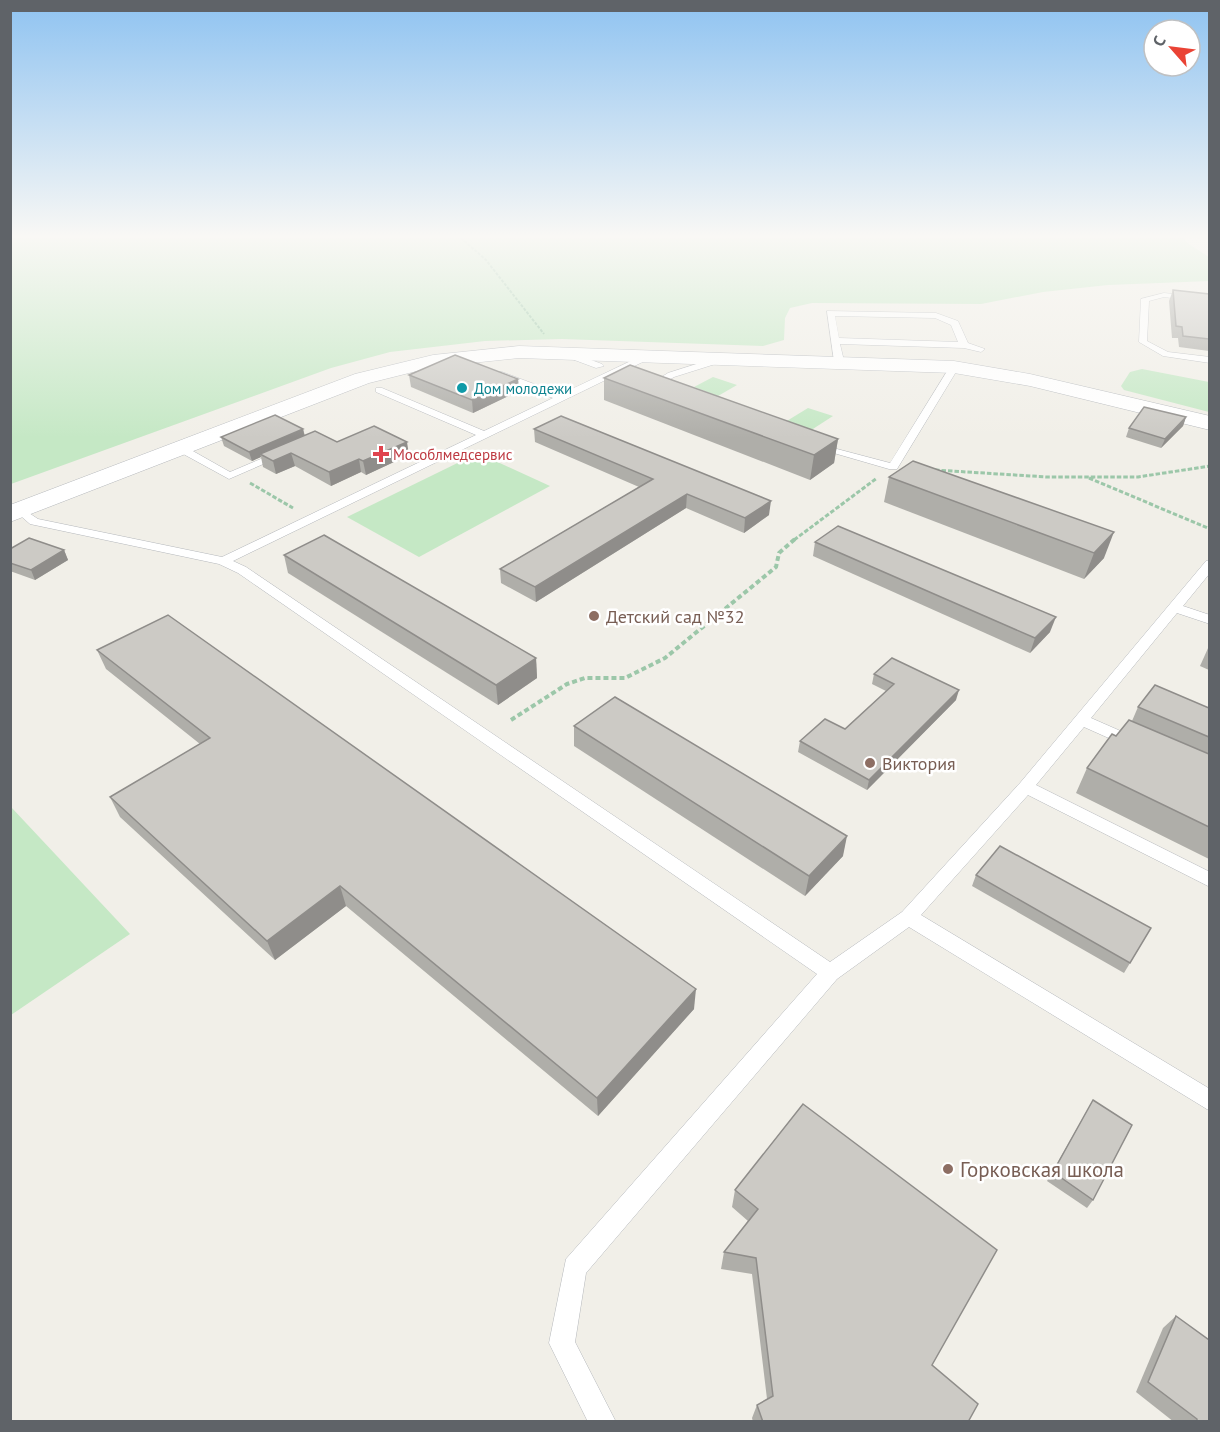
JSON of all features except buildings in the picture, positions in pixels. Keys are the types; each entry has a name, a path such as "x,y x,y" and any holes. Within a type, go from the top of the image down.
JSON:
{"street":[{"path":"15,512 362,378 433,361 519,352 729,357 837,351 1018,377 1209,423"}],"lane":[{"path":"1145,305 1143,342 1166,354 1209,360"},
{"path":"964,345 955,323 936,316 830,313 837,351 964,345 981,349"},
{"path":"561,352 599,366"},
{"path":"223,561 652,354"},
{"path":"662,390 651,386 671,375 729,357"},
{"path":"806,442 839,454 893,467 954,367"},
{"path":"487,370 561,398"},
{"path":"379,390 484,435"},
{"path":"180,448 229,476 293,448"},
{"path":"15,512 34,522 223,561 242,570 830,973"},
{"path":"603,1422 562,1343 575,1268 830,973 908,917 1026,787 1209,564"},
{"path":"1174,607 1209,620"},
{"path":"1081,720 1145,749"},
{"path":"1026,787 1209,880"},
{"path":"908,917 1209,1101"}],"path":[{"path":"522,305 561,352"},
{"path":"511,720 567,684 585,678 625,678 665,658 776,567 778,553 806,529 893,467 1085,477 1138,477 1209,466"},
{"path":"234,474 312,519"},
{"path":"1085,477 1209,529"}],"green space":[{"path":"10,305 804,305 790,308 785,318 784,340 763,346 562,339 485,341 390,352 331,368 11,484"},
{"path":"1142,369 1209,382 1209,412 1124,390 1121,386 1130,372"},
{"path":"713,377 737,385 718,396 694,387"},
{"path":"808,408 833,416 802,436 777,427"},
{"path":"478,453 550,486 419,557 347,517"},
{"path":"11,807 130,934 10,1015"}],"place":[{"name":"Дом молодежи","path":"462,388"},
{"name":"Мособлмедсервис","path":"381,454"},
{"name":"Детский сад №32","path":"594,616"},
{"name":"Виктория","path":"870,763"},
{"name":"Горковская школа","path":"948,1169"}]}
